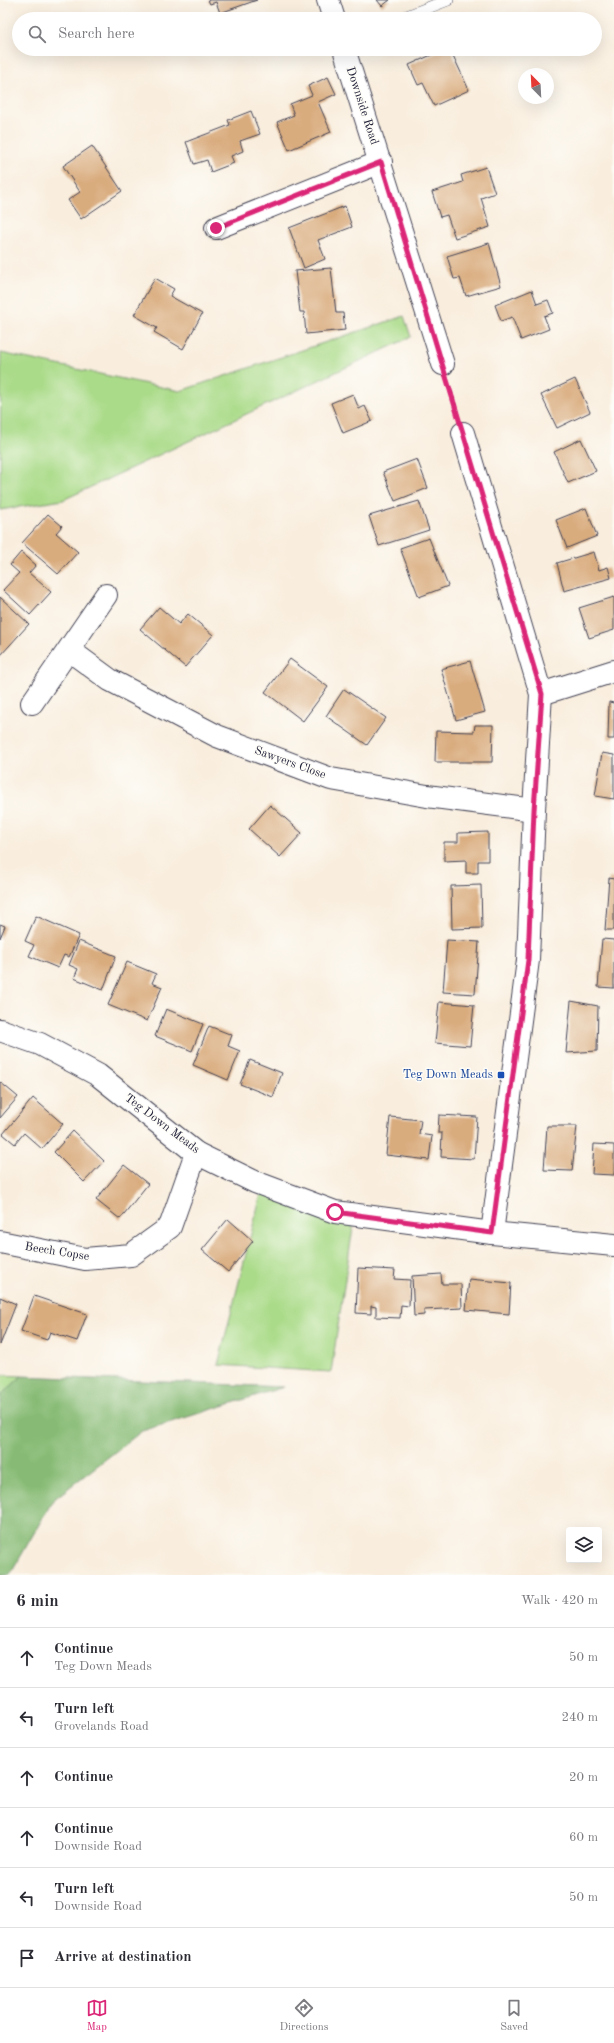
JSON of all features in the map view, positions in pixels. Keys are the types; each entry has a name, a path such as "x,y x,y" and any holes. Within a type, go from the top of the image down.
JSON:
{"street":[{"path":"328,0 332,12"},
{"name":"Downside Road","path":"346,56 381,162 443,364"},
{"path":"216,228 381,162"},
{"path":"463,433 542,694 534,810 528,960 492,1233"},
{"path":"32,703 106,595"},
{"name":"Sawyers Close","path":"69,650 110,680 217,736 332,779 427,796 534,810"},
{"path":"542,694 614,671"},
{"name":"Teg Down Meads","path":"0,1030 40,1044 98,1076 196,1152 255,1182 335,1212 492,1233 614,1245"},
{"name":"Beech Copse","path":"0,1242 85,1259 131,1255 170,1227 196,1152"}],"lane":[{"path":"417,12 448,0"}],"path":[{"path":"443,364 463,433"}],"green space":[{"path":"404,316 411,337 63,500 0,510 1,353 180,391"},
{"path":"262,1190 354,1221 331,1372 218,1365"},
{"path":"0,1375 22,1376 0,1396"},
{"path":"22,1376 284,1387 142,1431 53,1500 10,1575 0,1575 0,1396"}],"building":[{"path":"208,0 257,0 223,12 220,12 216,2 210,4"},
{"path":"377,0 390,0 382,6"},
{"path":"429,56 453,56 469,90 434,106 423,83 418,85 409,65"},
{"path":"328,77 336,94 318,102 331,132 289,150 277,122 294,115 290,104 312,95 308,86"},
{"path":"251,111 260,134 240,141 243,151 231,156 234,163 211,172 207,160 194,164 186,142 230,125 228,120"},
{"path":"92,146 122,191 81,219 68,200 80,192 63,166"},
{"path":"486,167 495,193 481,198 490,227 455,238 447,215 440,217 432,192 463,182 461,175"},
{"path":"345,206 352,227 318,240 325,259 304,268 289,228"},
{"path":"489,243 501,286 466,296 460,278 454,279 447,256"},
{"path":"331,268 336,313 343,313 345,330 306,334 304,312 300,312 295,271"},
{"path":"155,278 174,289 170,296 202,314 183,349 154,332 157,328 134,315"},
{"path":"532,290 537,304 548,300 553,313 544,316 549,329 521,340 512,317 501,321 495,305"},
{"path":"575,379 590,412 557,428 541,395"},
{"path":"353,394 359,409 365,406 372,421 343,433 331,403"},
{"path":"581,439 596,471 568,483 554,452"},
{"path":"417,459 428,488 395,501 383,472"},
{"path":"419,501 429,530 379,546 369,516"},
{"path":"586,508 597,536 567,548 556,520"},
{"path":"48,514 62,526 56,533 78,552 58,574 22,543"},
{"path":"429,538 448,586 419,597 400,548"},
{"path":"21,552 36,565 29,573 51,592 30,615 3,590 19,573 10,565"},
{"path":"594,552 599,570 608,567 611,578 564,591 557,563"},
{"path":"0,597 29,624 0,656"},
{"path":"614,597 614,630 589,638 579,608"},
{"path":"159,607 179,624 188,614 213,635 185,667 140,629"},
{"path":"290,659 328,687 303,721 265,692"},
{"path":"470,661 485,712 456,720 441,669"},
{"path":"344,689 386,718 367,745 326,716"},
{"path":"609,702 614,703 614,739 608,739"},
{"path":"475,725 493,725 492,762 435,762 436,731 474,732"},
{"path":"602,753 614,755 614,799 595,796"},
{"path":"270,805 302,833 280,857 249,829"},
{"path":"488,832 488,861 478,861 478,873 466,873 466,860 444,861 444,842 458,842 458,833"},
{"path":"609,878 614,879 614,930 605,930"},
{"path":"481,885 482,928 452,929 451,886"},
{"path":"36,916 79,935 69,957 64,955 58,968 29,956 34,945 25,941"},
{"path":"0,924 5,926 0,938"},
{"path":"602,939 614,940 614,988 598,987"},
{"path":"447,940 479,942 475,994 443,992"},
{"path":"79,941 116,956 103,990 74,978 78,969 69,965"},
{"path":"127,962 156,974 152,983 162,987 147,1021 108,1005"},
{"path":"571,1001 598,1006 597,1051 566,1053"},
{"path":"439,1002 474,1005 470,1046 435,1043"},
{"path":"166,1009 203,1024 192,1051 155,1036"},
{"path":"209,1026 232,1035 228,1046 240,1051 228,1080 193,1065"},
{"path":"250,1060 282,1073 273,1097 240,1084"},
{"path":"0,1082 18,1097 0,1118"},
{"path":"33,1098 63,1124 42,1149 24,1133 15,1144 3,1134"},
{"path":"439,1115 477,1117 474,1159 441,1157 442,1133 438,1133"},
{"path":"390,1117 421,1120 419,1134 432,1136 429,1160 386,1155"},
{"path":"547,1126 577,1126 572,1171 544,1170"},
{"path":"73,1131 104,1161 84,1182 54,1152"},
{"path":"594,1144 614,1145 614,1175 592,1174"},
{"path":"124,1165 148,1184 120,1219 96,1200"},
{"path":"228,1219 253,1241 228,1272 202,1250"},
{"path":"358,1268 395,1270 394,1279 410,1280 409,1306 401,1305 400,1318 376,1317 376,1307 371,1306 371,1314 356,1313"},
{"path":"441,1274 442,1284 461,1284 462,1308 424,1310 424,1315 414,1316 412,1276"},
{"path":"469,1279 511,1283 509,1314 466,1310"},
{"path":"34,1296 87,1314 77,1341 50,1332 47,1340 21,1331"},
{"path":"0,1297 16,1304 0,1345"}],"place":[{"name":"Teg Down Meads","path":"501,1075"}],"route":[{"path":"216,228 381,162 542,694 534,810 528,960 492,1233 335,1212"}]}
